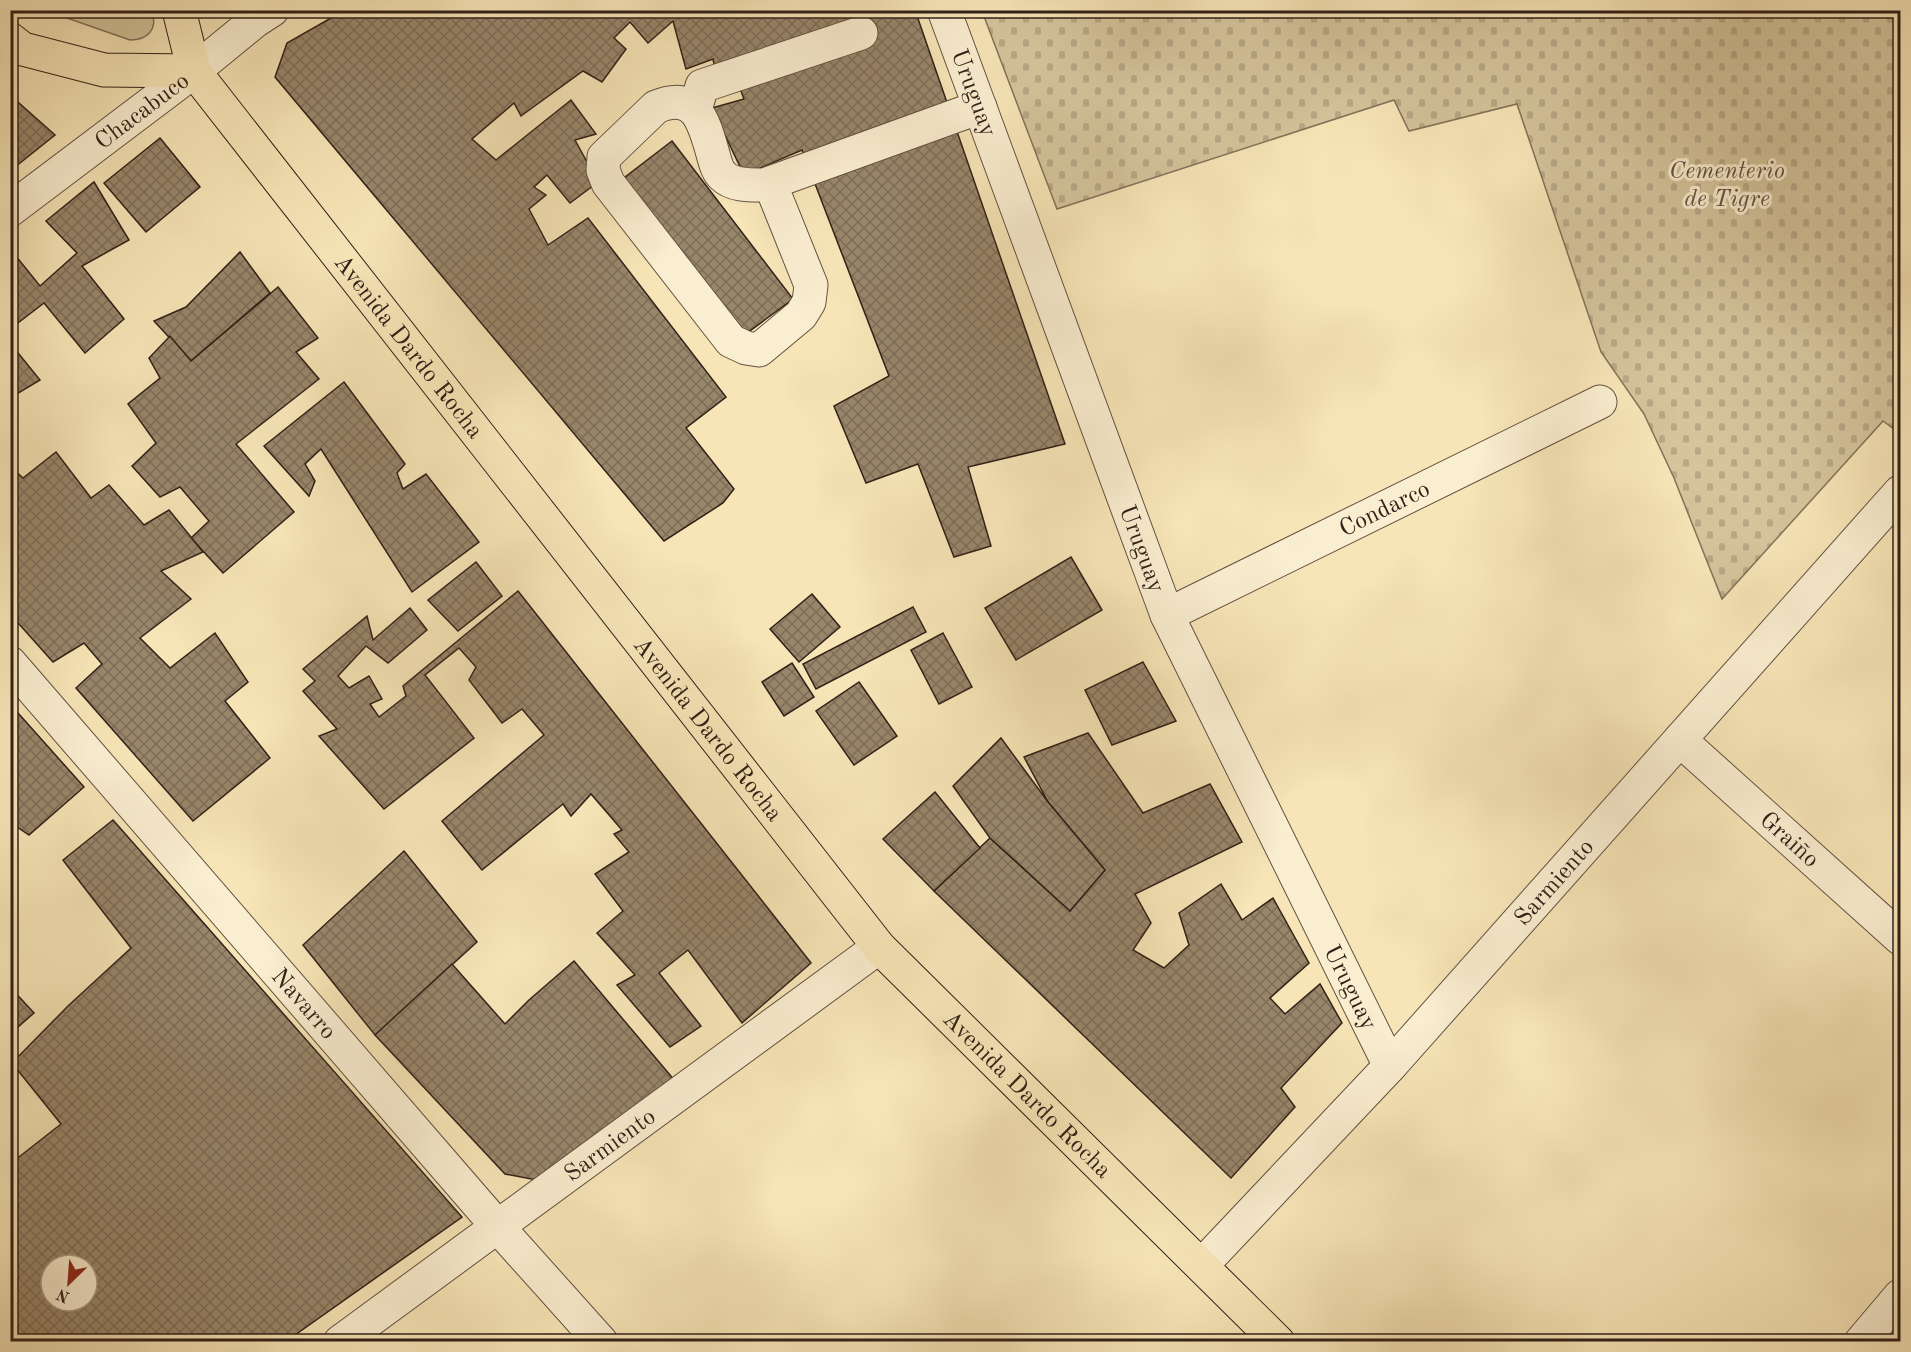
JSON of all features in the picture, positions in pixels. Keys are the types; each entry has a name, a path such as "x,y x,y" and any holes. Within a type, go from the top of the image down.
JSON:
{"main road":[{"name":"Avenida Dardo Rocha","path":"179,10 194,71 879,947 1278,1341"},
{"path":"10,39 23,49 104,70 194,71"}],"street":[{"name":"Chacabuco","path":"10,210 272,10"},
{"name":"Uruguay","path":"944,10 1167,615 1390,1066"},
{"path":"695,110 702,86 861,33"},
{"path":"770,183 811,285 809,302 801,315 759,350 746,348 731,341 608,183 603,170 604,157 657,107 667,102 684,102 695,110 704,123 717,165 723,176 739,184 764,186 770,183 980,107"},
{"name":"Condarco","path":"1167,615 1600,402"},
{"name":"Sarmiento","path":"1202,1265 1390,1066 1900,492"},
{"name":"Navarro","path":"10,663 498,1227 601,1341"},
{"name":"Graiño","path":"1680,740 1900,938"},
{"name":"Sarmiento","path":"340,1341 879,947"},
{"path":"1861,1341 1900,1296"}],"green space":[{"path":"47,11 152,11 154,23 146,36 130,40"},
{"name":"Cementerio de Tigre","path":"982,11 1900,11 1900,428 1898,432 1883,421 1722,599 1674,478 1644,414 1601,352 1517,104 1409,131 1394,100 1057,209"}],"building":[{"path":"345,10 915,10 1065,444 968,467 991,546 954,557 918,464 866,483 834,406 889,376 802,150 744,175 712,108 744,99 731,65 716,74 713,59 686,69 673,21 648,43 630,22 614,38 626,49 602,82 583,71 521,116 514,103 472,139 496,160 571,100 596,134 575,140 598,182 570,203 547,175 534,187 546,195 529,209 548,245 588,218 726,397 686,428 734,489 723,503 664,541 275,77 287,43"},
{"path":"10,95 55,135 10,171"},
{"path":"160,138 200,187 146,232 104,183"},
{"path":"672,141 793,299 743,336 620,181"},
{"path":"94,182 129,240 82,266 124,319 85,353 44,303 10,329 10,258 15,255 40,286 77,253 46,221"},
{"path":"240,252 270,293 191,361 154,321 186,307"},
{"path":"278,287 318,338 296,352 319,379 236,444 294,512 223,573 191,538 209,521 180,487 160,497 132,466 156,443 128,404 160,378 149,358 170,336 191,361"},
{"path":"10,343 40,380 10,398"},
{"path":"344,382 405,464 397,473 403,489 426,474 479,542 412,592 321,449 305,464 315,481 309,496 264,446"},
{"path":"56,452 91,498 109,485 144,525 169,510 203,552 161,571 191,599 140,638 170,668 215,633 248,682 225,701 270,758 193,821 76,688 102,664 84,643 53,662 10,614 10,466 23,478"},
{"path":"1071,557 1102,610 1016,660 985,608"},
{"path":"476,562 502,596 458,631 428,600"},
{"path":"518,591 811,963 742,1023 688,950 659,973 701,1026 670,1047 617,985 635,975 597,933 623,911 595,874 629,852 614,834 622,830 591,794 571,816 563,804 482,870 442,821 544,735 522,709 502,723 469,680 476,667 459,648 425,675 474,738 384,809 319,736 337,729 303,691 315,681 303,669 367,616 373,640 410,608 427,630 388,663 366,646 338,676 349,688 369,676 382,699 370,704 379,717 406,696 403,686"},
{"path":"812,594 840,627 799,662 770,629"},
{"path":"913,607 926,632 816,689 803,664"},
{"path":"943,633 972,687 939,704 911,650"},
{"path":"1143,662 1176,721 1112,745 1085,690"},
{"path":"792,663 814,697 784,716 762,682"},
{"path":"859,682 897,736 854,765 816,711"},
{"path":"10,704 84,787 29,835 10,822"},
{"path":"1088,733 1143,813 1210,784 1242,842 1135,894 1151,923 1133,950 1164,968 1189,945 1179,913 1221,884 1242,920 1273,898 1309,963 1270,998 1285,1014 1320,984 1342,1023 1281,1088 1295,1107 1231,1178 934,891 990,838 1070,911 1105,870 1048,802 1024,757"},
{"path":"1001,738 1048,802 1105,870 1070,911 990,838 953,786"},
{"path":"935,792 980,848 934,891 883,839"},
{"path":"113,820 462,1217 285,1342 10,1342 10,1164 61,1124 12,1063 68,1006 131,948 63,860"},
{"path":"404,851 477,942 375,1035 303,945"},
{"path":"574,961 675,1081 547,1182 505,1174 375,1035 452,964 505,1024"},
{"path":"10,987 34,1013 10,1034"}]}
